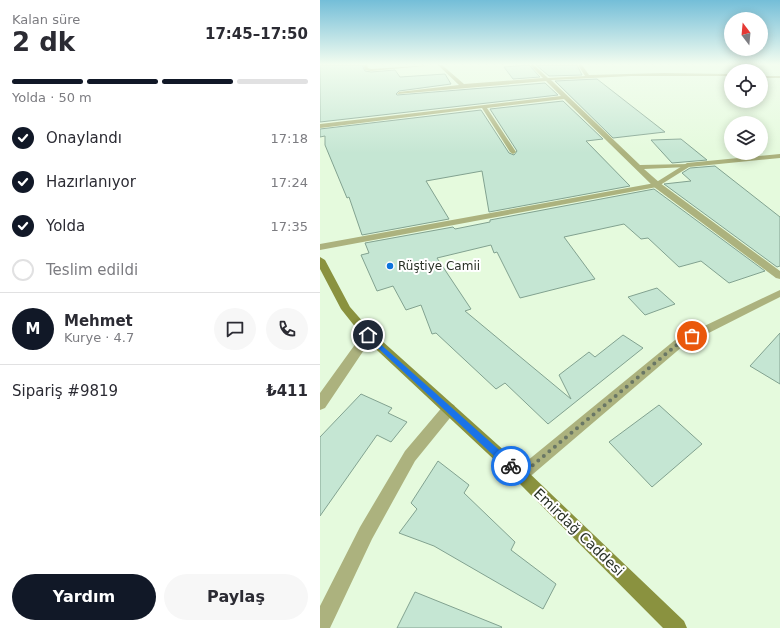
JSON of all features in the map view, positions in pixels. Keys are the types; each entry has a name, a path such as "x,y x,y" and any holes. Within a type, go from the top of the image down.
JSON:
{"main road":[{"name":"Emirdağ Caddesi","path":"320,260 346,309 368,335 521,475 677,628"}],"street":[{"path":"563,94 657,185 780,276"},
{"path":"320,126 566,97"},
{"path":"484,106 513,152"},
{"path":"639,167 688,165 780,156"},
{"path":"320,247 657,185 688,165"},
{"path":"521,475 679,343 780,293"},
{"path":"320,404 368,335"},
{"path":"320,627 366,533 410,456 449,409"}],"building":[{"path":"320,94 558,95 320,122"},
{"path":"569,94 617,94 665,132 613,138"},
{"path":"563,101 603,139 586,141 630,186 489,212 482,171 426,181 449,219 362,235 349,197 347,198 325,145 325,136 320,137 320,129 481,110 509,153 514,155 517,151 490,109"},
{"path":"681,139 707,160 672,163 651,140"},
{"path":"715,166 780,217 780,266 777,267 664,184 691,181 682,173 690,168"},
{"path":"654,189 765,271 729,283 701,261 679,267 648,238 641,239 624,224 564,237 595,279 520,298 497,252 494,253 491,245 437,258 471,309 465,311 571,399 559,375 589,352 595,357 623,335 643,348 548,424 505,383 496,389 436,333 432,334 421,305 406,310 393,286 377,291 361,255 369,253 365,243 453,227 455,229 490,222 490,220"},
{"path":"657,288 675,304 645,315 628,297"},
{"path":"780,333 780,384 750,366"},
{"path":"361,394 392,408 388,413 407,422 391,442 377,435 320,516 320,437"},
{"path":"659,405 702,444 652,487 609,442"},
{"path":"438,461 469,485 464,493 515,542 511,550 556,584 543,609 434,546 399,533 417,509 411,503"},
{"path":"415,592 502,627 397,628"}],"way so far":[{"path":"511,466 521,475 679,343 692,336"}],"place":[{"name":"Rüştiye Camii","path":"390,266"}],"route":[{"path":"368,335 511,466"}]}
